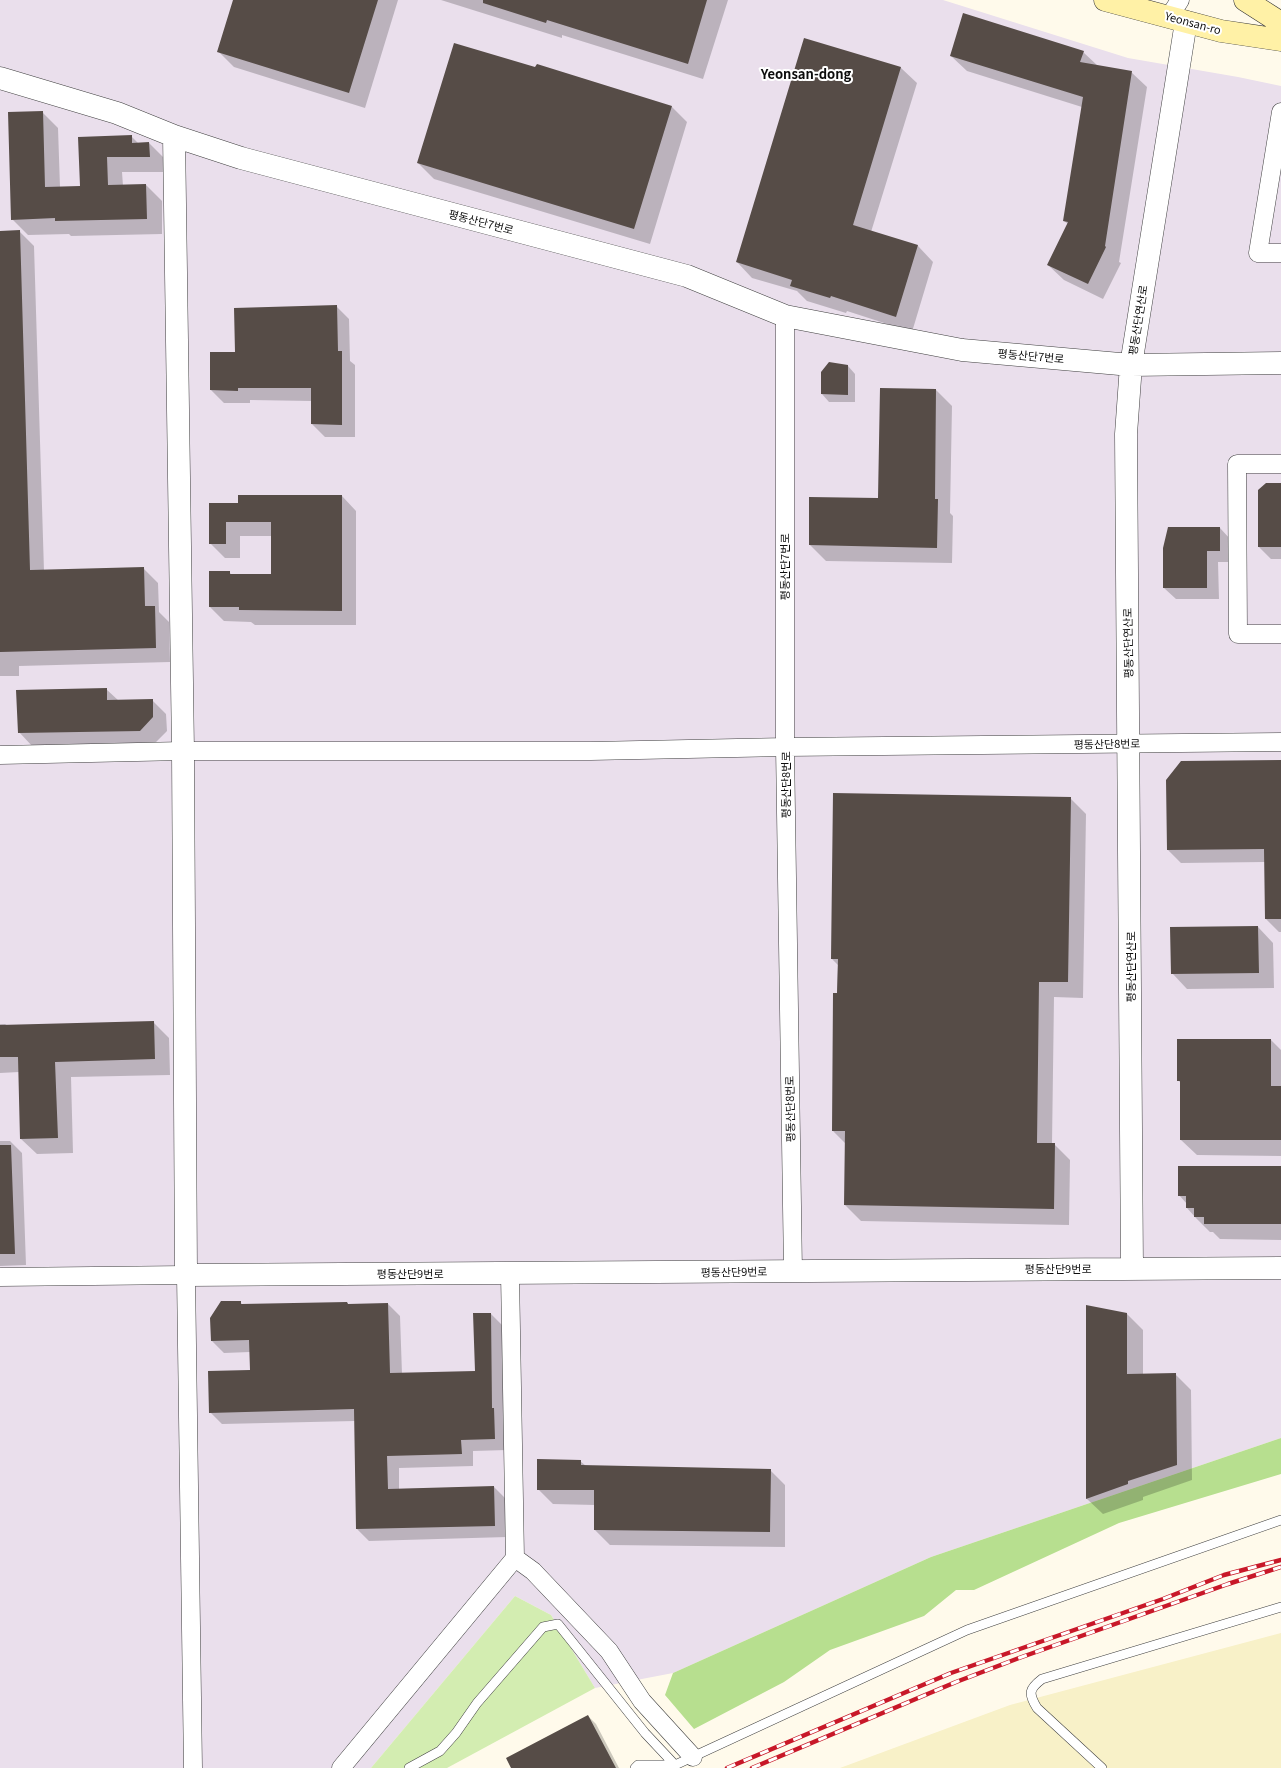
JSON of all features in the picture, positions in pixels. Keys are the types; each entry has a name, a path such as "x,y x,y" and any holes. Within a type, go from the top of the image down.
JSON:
{"main road":[{"name":"Yeonsan-ro","path":"1105,0 1178,13 1221,31 1281,40"},
{"path":"1245,0 1281,23"}],"street":[{"name":"평동산단연산로","path":"1132,1268 1126,434 1131,365 1178,13"},
{"name":"평동산단7번로","path":"0,78 117,113 174,136 241,158 687,276 785,316 962,350 1131,365 1281,363"},
{"path":"1281,112 1258,252 1281,253"},
{"path":"174,136 183,751 186,1275 192,1768"},
{"name":"평동산단7번로","path":"785,316 785,747"},
{"path":"1281,464 1237,464 1238,634 1281,634"},
{"name":"평동산단8번로","path":"793,1271 785,747 1281,742"},
{"path":"0,755 183,751 591,751 785,747"},
{"name":"평동산단9번로","path":"186,1275 1281,1268"},
{"path":"341,1768 515,1558 510,1274"},
{"path":"0,1277 186,1275"},
{"path":"515,1558 533,1571 609,1651 642,1701 693,1757"}],"lane":[{"path":"635,1768 638,1765 675,1765 966,1630 1281,1520"},
{"path":"1102,1768 1036,1708 1031,1698 1031,1691 1034,1685 1042,1678 1281,1607"},
{"path":"409,1768 440,1751 456,1733 477,1703 543,1627 558,1624 645,1733 675,1765"}],"shaded area":[{"path":"0,0 943,0 1128,58 1281,86 1281,1438 931,1557 673,1673 595,1688 551,1615 515,1596 371,1768 0,1768"},
{"path":"1281,1633 1281,1768 840,1768 1010,1705"}],"green space":[{"path":"1281,1438 1281,1474 1119,1523 974,1590 956,1590 924,1616 830,1650 784,1682 694,1729 665,1695 673,1673 931,1557"},
{"path":"515,1596 551,1615 595,1688 447,1768 371,1768"}],"building":[{"path":"233,0 378,0 349,93 217,52"},
{"path":"483,0 707,0 688,64 547,20 546,23 483,3"},
{"path":"963,13 1084,51 1080,62 1132,71 1106,247 1088,284 1047,265 1068,222 1063,221 1083,97 950,56"},
{"path":"804,38 901,67 853,225 918,245 896,317 831,296 830,298 790,286 792,280 736,262"},
{"path":"454,43 535,67 537,64 672,106 634,229 417,163"},
{"path":"43,111 45,187 80,186 78,137 132,135 132,143 149,142 150,157 107,157 108,185 146,184 147,219 55,221 55,218 11,220 8,112"},
{"path":"20,230 30,570 144,567 145,606 155,606 156,648 0,652 0,231"},
{"path":"337,305 338,351 342,351 342,425 311,424 311,388 238,388 238,391 210,390 210,352 235,352 234,308"},
{"path":"829,362 848,365 848,395 821,394 821,372"},
{"path":"880,388 936,389 935,499 938,499 937,548 809,545 809,497 878,498"},
{"path":"1266,483 1281,483 1281,547 1258,547 1258,490"},
{"path":"238,495 342,495 342,611 239,610 239,607 209,607 209,571 230,571 230,574 271,574 271,522 226,522 226,544 209,544 209,503 238,503"},
{"path":"1168,527 1220,527 1220,551 1207,551 1207,588 1163,588 1163,548"},
{"path":"107,688 107,700 153,699 153,717 140,731 18,733 16,690"},
{"path":"1281,760 1281,919 1265,919 1264,849 1167,850 1166,780 1181,761"},
{"path":"833,793 1071,797 1068,982 1039,982 1037,1143 1055,1143 1054,1209 844,1205 845,1131 832,1131 833,993 837,993 838,959 831,959"},
{"path":"1258,926 1259,973 1171,974 1170,927"},
{"path":"154,1021 155,1059 55,1062 58,1138 20,1139 18,1057 0,1057 0,1025"},
{"path":"1177,1039 1271,1039 1271,1086 1281,1086 1281,1140 1180,1140 1180,1081 1177,1081"},
{"path":"0,1145 11,1145 15,1254 0,1254"},
{"path":"1178,1166 1281,1166 1281,1224 1204,1224 1204,1217 1194,1217 1194,1208 1186,1208 1186,1196 1178,1196"},
{"path":"221,1301 241,1301 241,1304 347,1302 348,1304 388,1303 390,1373 475,1371 473,1313 491,1313 492,1408 494,1408 495,1439 461,1440 462,1454 387,1456 388,1489 494,1486 495,1526 356,1529 354,1409 209,1413 208,1371 250,1370 249,1340 211,1341 210,1318"},
{"path":"1086,1305 1127,1313 1127,1374 1176,1373 1177,1465 1128,1481 1128,1484 1086,1499"},
{"path":"537,1459 581,1460 581,1465 771,1469 770,1532 594,1530 594,1490 537,1490"},
{"path":"588,1715 616,1768 511,1768 506,1758"}],"railway":[{"path":"727,1768 951,1673 1163,1599 1224,1575 1281,1560"},
{"path":"752,1768 956,1682 1019,1658 1228,1584 1281,1567"}],"district":[{"name":"Yeonsan-dong","path":"806,74"}]}
